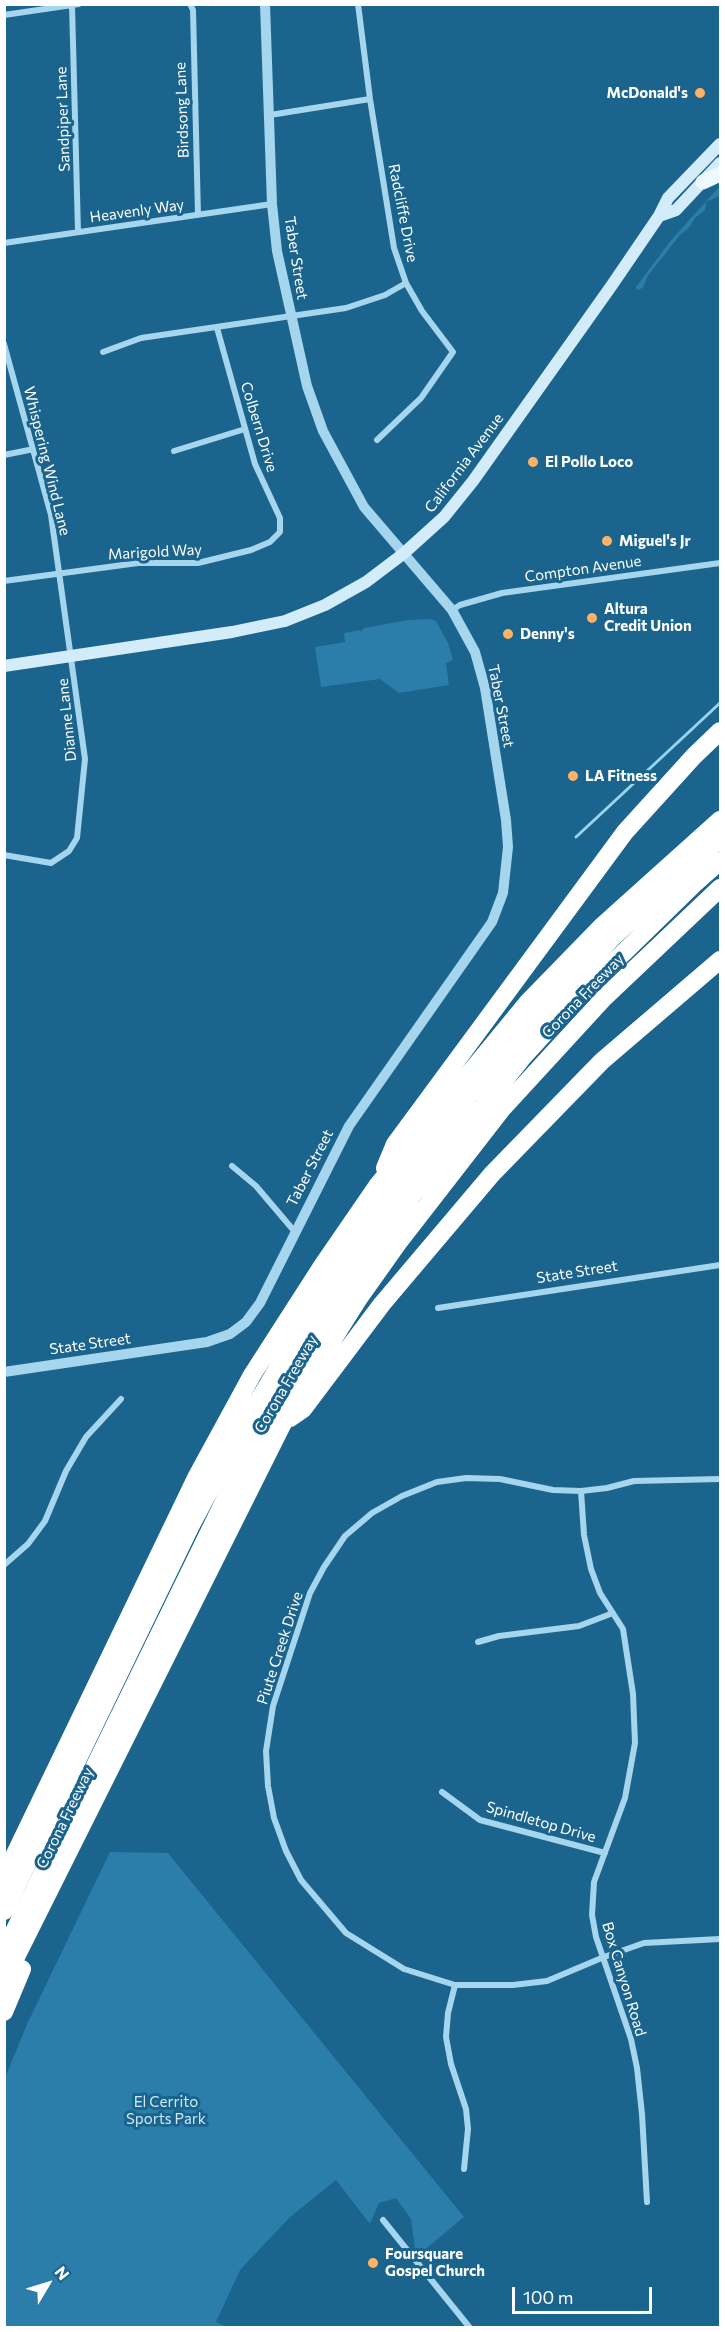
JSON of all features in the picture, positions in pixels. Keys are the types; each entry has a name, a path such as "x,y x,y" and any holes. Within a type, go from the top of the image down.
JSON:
{"highway":[{"path":"378,1186 395,1144 490,1018 570,905 626,832 694,756 720,731"},
{"name":"Corona Freeway","path":"4,1877 202,1466 252,1375 294,1308 378,1186 528,1002 601,927 720,820"},
{"path":"4,1911 191,1525 247,1420 311,1312 385,1205 476,1087 612,938 720,838"},
{"path":"4,1952 241,1467 298,1363 357,1272 413,1194 522,1058 611,964 720,861"},
{"name":"Corona Freeway","path":"4,1981 296,1398 366,1288 429,1201 502,1109 604,999 720,888"},
{"path":"283,1423 303,1409 382,1304 492,1174 602,1061 720,960"},
{"path":"4,1868 34,1814"},
{"path":"4,2012 75,1838"}],"main road":[{"name":"California Avenue","path":"4,666 232,632 285,621 325,605 366,582 444,517 473,481 659,216 668,198 720,144"},
{"name":"California Avenue","path":"659,216 676,210 720,163"},
{"path":"703,182 720,174"}],"street":[{"name":"Birdsong Lane","path":"190,4 193,10 198,215"},
{"name":"Taber Street","path":"246,1322 260,1303 349,1126 492,922 503,893 507,866 507,829 485,688 474,652 452,610 364,507 323,431 307,386 277,251 272,204 265,4"},
{"name":"Radcliffe Drive","path":"358,4 370,99 394,248 406,283 422,311 453,352 421,398 377,440"},
{"path":"4,15 75,5"},
{"name":"Sandpiper Lane","path":"75,5 78,232"},
{"path":"270,115 370,99"},
{"name":"Heavenly Way","path":"4,243 272,204"},
{"path":"103,352 141,338 346,308 370,302 406,283"},
{"name":"Colbern Drive","path":"217,328 255,464 280,518 280,532"},
{"name":"Whispering Wind Lane","path":"4,344 51,515 72,656"},
{"path":"174,450 245,429"},
{"path":"4,455 34,449"},
{"name":"Marigold Way","path":"4,581 138,563 198,563 251,550 270,542 280,532"},
{"name":"Compton Avenue","path":"452,610 460,604 502,592 720,563"},
{"name":"Dianne Lane","path":"4,855 51,863 69,851 77,838 85,759 72,656"},
{"path":"232,1166 256,1186 295,1233"},
{"name":"State Street","path":"438,1308 720,1265"},
{"name":"State Street","path":"4,1372 207,1342 230,1334 246,1322"},
{"path":"4,1565 28,1544 45,1521 66,1471 86,1437 121,1400"},
{"name":"Piute Creek Drive","path":"720,1479 634,1480 607,1488 581,1491 554,1490 500,1479 466,1478 437,1482 402,1496 372,1513 345,1536 310,1593 273,1706 266,1751 268,1786 274,1818 286,1851 301,1880 346,1933 404,1969 455,1985 513,1985 547,1981 644,1943 720,1939"},
{"name":"Box Canyon Road","path":"581,1491 584,1535 591,1569 600,1593 623,1629 633,1694 635,1743 625,1798 594,1882 592,1915 596,1937 631,2039 637,2068 647,2202"},
{"path":"478,1642 500,1636 579,1626 613,1612"},
{"name":"Spindletop Drive","path":"442,1792 480,1820 605,1853"},
{"path":"455,1985 448,2013 446,2037 451,2064 466,2109 468,2129 464,2169"},
{"path":"383,2220 470,2328"}],"green space":[{"path":"720,186 720,196 706,202 705,210 680,235 647,277 643,288 637,290 636,287 672,239"},
{"path":"431,619 436,621 448,643 453,660 446,663 449,685 399,693 380,679 321,687 315,647 345,642 344,633 360,630 361,632 364,628 408,620"},
{"name":"El Cerrito Sports Park","path":"110,1852 168,1853 464,2217 416,2257 411,2219 396,2198 379,2203 370,2224 336,2180 290,2217 240,2270 216,2322 227,2327 5,2327 4,2080 28,2022"}],"waterway":[{"path":"576,837 720,703"}],"place":[{"name":"McDonald's","path":"700,93"},
{"name":"El Pollo Loco","path":"533,462"},
{"name":"Miguel's Jr","path":"607,541"},
{"name":"Altura Credit Union","path":"592,618"},
{"name":"Denny's","path":"508,634"},
{"name":"LA Fitness","path":"573,776"},
{"name":"Foursquare Gospel Church","path":"373,2263"}]}
